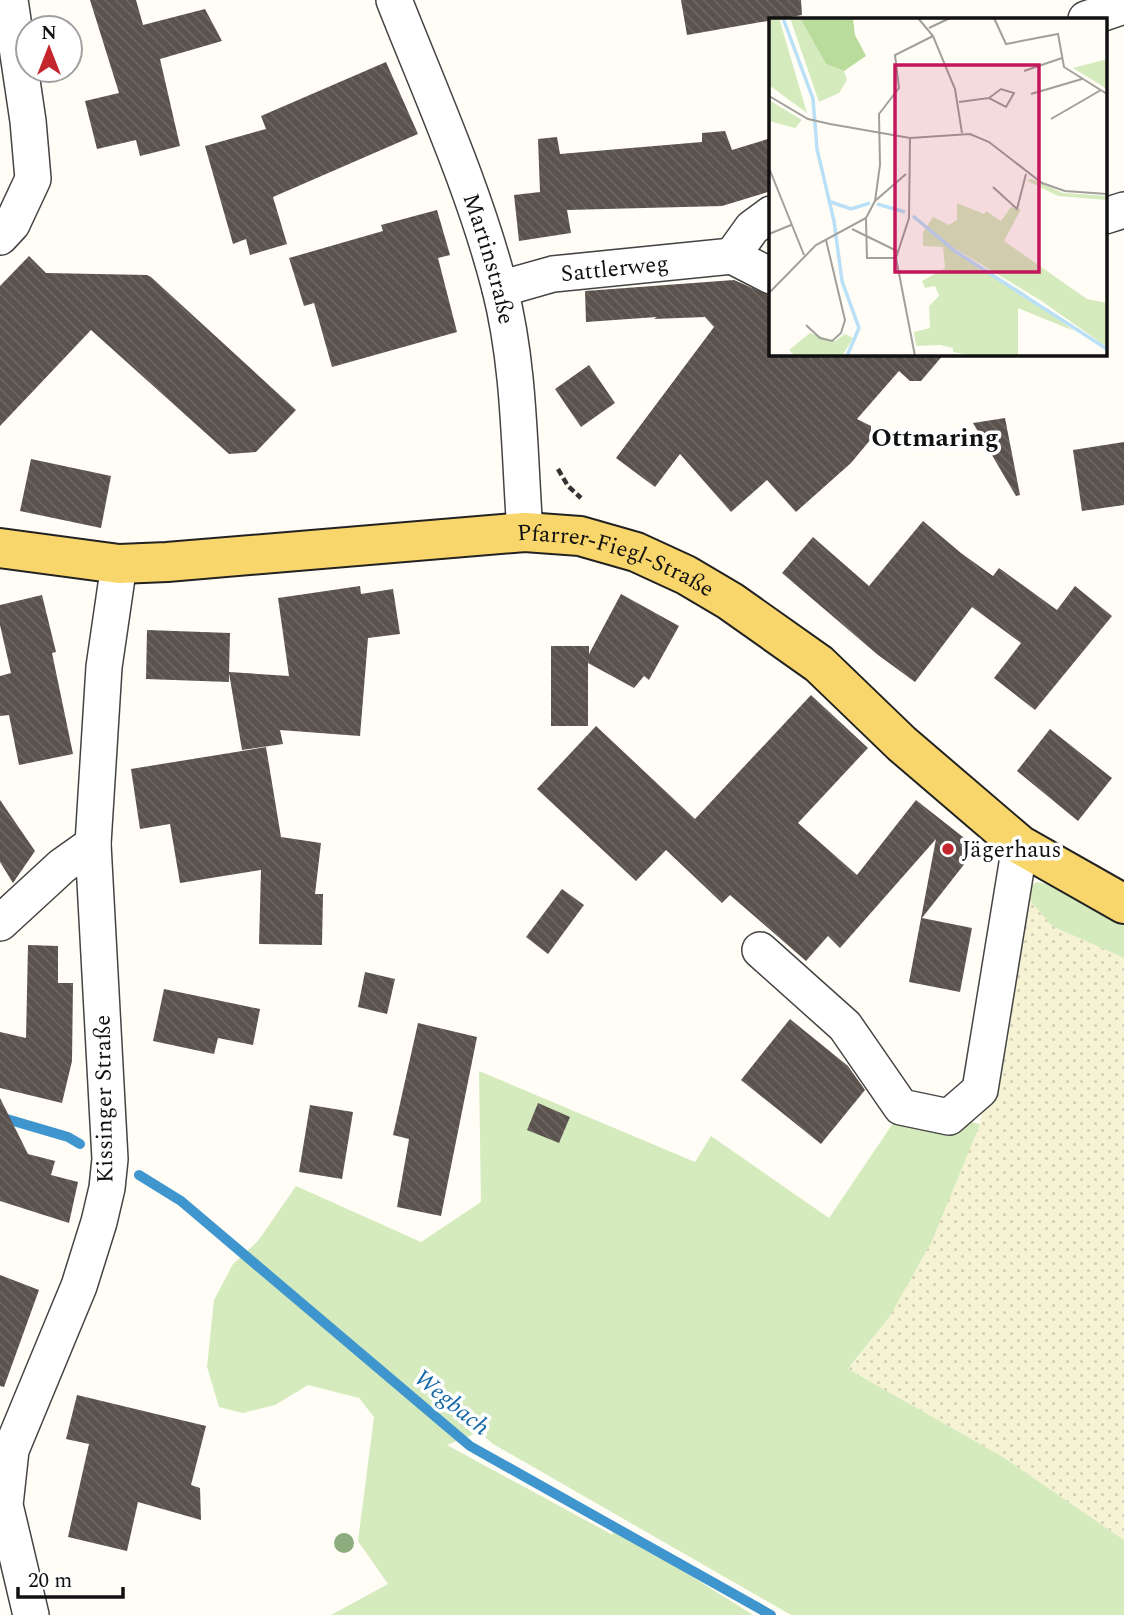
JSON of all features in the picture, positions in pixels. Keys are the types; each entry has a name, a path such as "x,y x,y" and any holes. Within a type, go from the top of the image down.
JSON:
{"main road":[{"name":"Pfarrer-Fiegl-Straße","path":"0,548 119,564 525,532 580,536 636,552 686,575 730,601 819,664 902,744 1020,845 1124,904"}],"street":[{"path":"0,237 12,224 33,179 28,121 10,0"},
{"name":"Martinstraße","path":"394,0 467,187 500,289 515,371 525,532"},
{"path":"1089,18 1124,6"},
{"path":"1106,216 1124,210"},
{"path":"769,215 752,228 732,256 769,275"},
{"name":"Sattlerweg","path":"500,289 553,274 732,256"},
{"name":"Kissinger Straße","path":"32,1615 3,1505 6,1447 79,1286 99,1222 110,1159 93,844 104,667 119,564"},
{"path":"0,923 62,866 93,844"},
{"path":"760,950 845,1026 901,1107 949,1117 980,1090 1020,845"}],"shaded area":[{"path":"1022,891 1052,926 1124,958 1124,1540 1003,1457 848,1370 890,1316 980,1124"}],"green space":[{"path":"1037,882 1064,888 1107,917 1124,925 1124,958 1052,926 1022,891"},
{"path":"479,1071 695,1162 711,1136 829,1218 904,1107 980,1124 932,1241 890,1316 848,1369 1003,1457 1124,1540 1124,1615 791,1615 493,1444 479,1432 447,1445 613,1535 612,1526 753,1615 331,1615 388,1584 358,1541 374,1417 359,1398 308,1385 275,1405 243,1413 219,1407 207,1367 214,1300 233,1264 258,1241 296,1186 421,1242 481,1202"}],"building":[{"path":"90,0 136,0 143,25 205,9 222,41 160,59 180,146 140,156 136,140 97,149 85,101 119,93"},
{"path":"681,0 801,0 802,15 769,18 769,21 687,35"},
{"path":"386,62 418,134 273,197 287,244 250,255 246,239 233,244 205,146 266,129 261,116"},
{"path":"725,131 732,150 769,139 769,192 722,206 567,210 571,233 519,241 514,195 540,192 538,139 557,137 560,154 702,142 702,133"},
{"path":"437,210 450,255 438,258 457,332 332,367 314,303 304,306 289,258 383,231 381,225"},
{"path":"29,256 46,273 151,277 296,410 256,452 229,454 91,330 0,426 0,286"},
{"path":"734,280 769,295 769,355 943,355 921,381 910,381 899,371 857,419 871,426 871,439 851,463 796,512 767,480 731,512 680,454 655,487 616,458 714,327 705,317 586,322 585,291"},
{"path":"589,365 615,403 581,427 555,389"},
{"path":"1005,418 1020,495 1016,496 973,423"},
{"path":"1124,442 1124,505 1082,511 1073,450"},
{"path":"31,459 111,476 101,528 20,511"},
{"path":"923,521 993,576 999,568 1057,610 1075,586 1112,616 1035,710 994,678 1021,643 972,607 915,682 878,655 782,573 813,537 869,586"},
{"path":"360,586 361,594 393,589 400,634 368,638 360,736 280,730 283,744 242,750 229,673 229,682 146,679 147,630 230,633 229,672 289,676 278,598"},
{"path":"621,594 679,626 649,680 644,676 634,688 588,663 588,726 551,726 551,646 589,646 589,654"},
{"path":"42,595 56,652 52,653 73,754 19,765 9,715 0,716 0,676 11,673 0,625 0,605"},
{"path":"811,695 868,748 798,823 857,875 916,800 977,848 922,918 972,928 960,992 909,982 936,839 840,948 828,936 806,961 730,895 722,903 666,850 636,881 537,789 596,726 695,819"},
{"path":"1050,729 1112,778 1078,821 1017,771"},
{"path":"266,747 281,837 321,843 315,894 323,894 322,945 259,944 261,870 180,883 170,824 140,829 131,769"},
{"path":"0,800 35,851 13,883 0,862"},
{"path":"562,889 584,905 548,954 526,937"},
{"path":"28,945 58,946 58,983 73,983 72,1061 62,1103 0,1088 0,1032 26,1038"},
{"path":"365,972 395,979 387,1014 358,1007"},
{"path":"164,989 260,1009 253,1045 218,1038 214,1054 153,1041"},
{"path":"790,1019 848,1066 865,1090 821,1144 741,1080"},
{"path":"418,1023 477,1037 441,1216 397,1207 409,1139 393,1135"},
{"path":"0,1098 28,1154 55,1161 51,1175 78,1182 69,1223 0,1201"},
{"path":"538,1103 570,1117 559,1143 527,1130"},
{"path":"310,1105 353,1112 342,1179 299,1172"},
{"path":"0,1275 39,1290 4,1387 0,1386"},
{"path":"77,1395 206,1426 191,1485 200,1488 201,1520 138,1502 127,1551 68,1537 89,1444 66,1439"}],"waterway":[{"name":"Wegbach","path":"0,1117 68,1137 80,1144"},
{"name":"Wegbach","path":"139,1175 181,1201 470,1446 771,1615"}],"place":[{"name":"Jägerhaus","path":"948,849"}],"district":[{"name":"Ottmaring","path":"935,437"}]}
